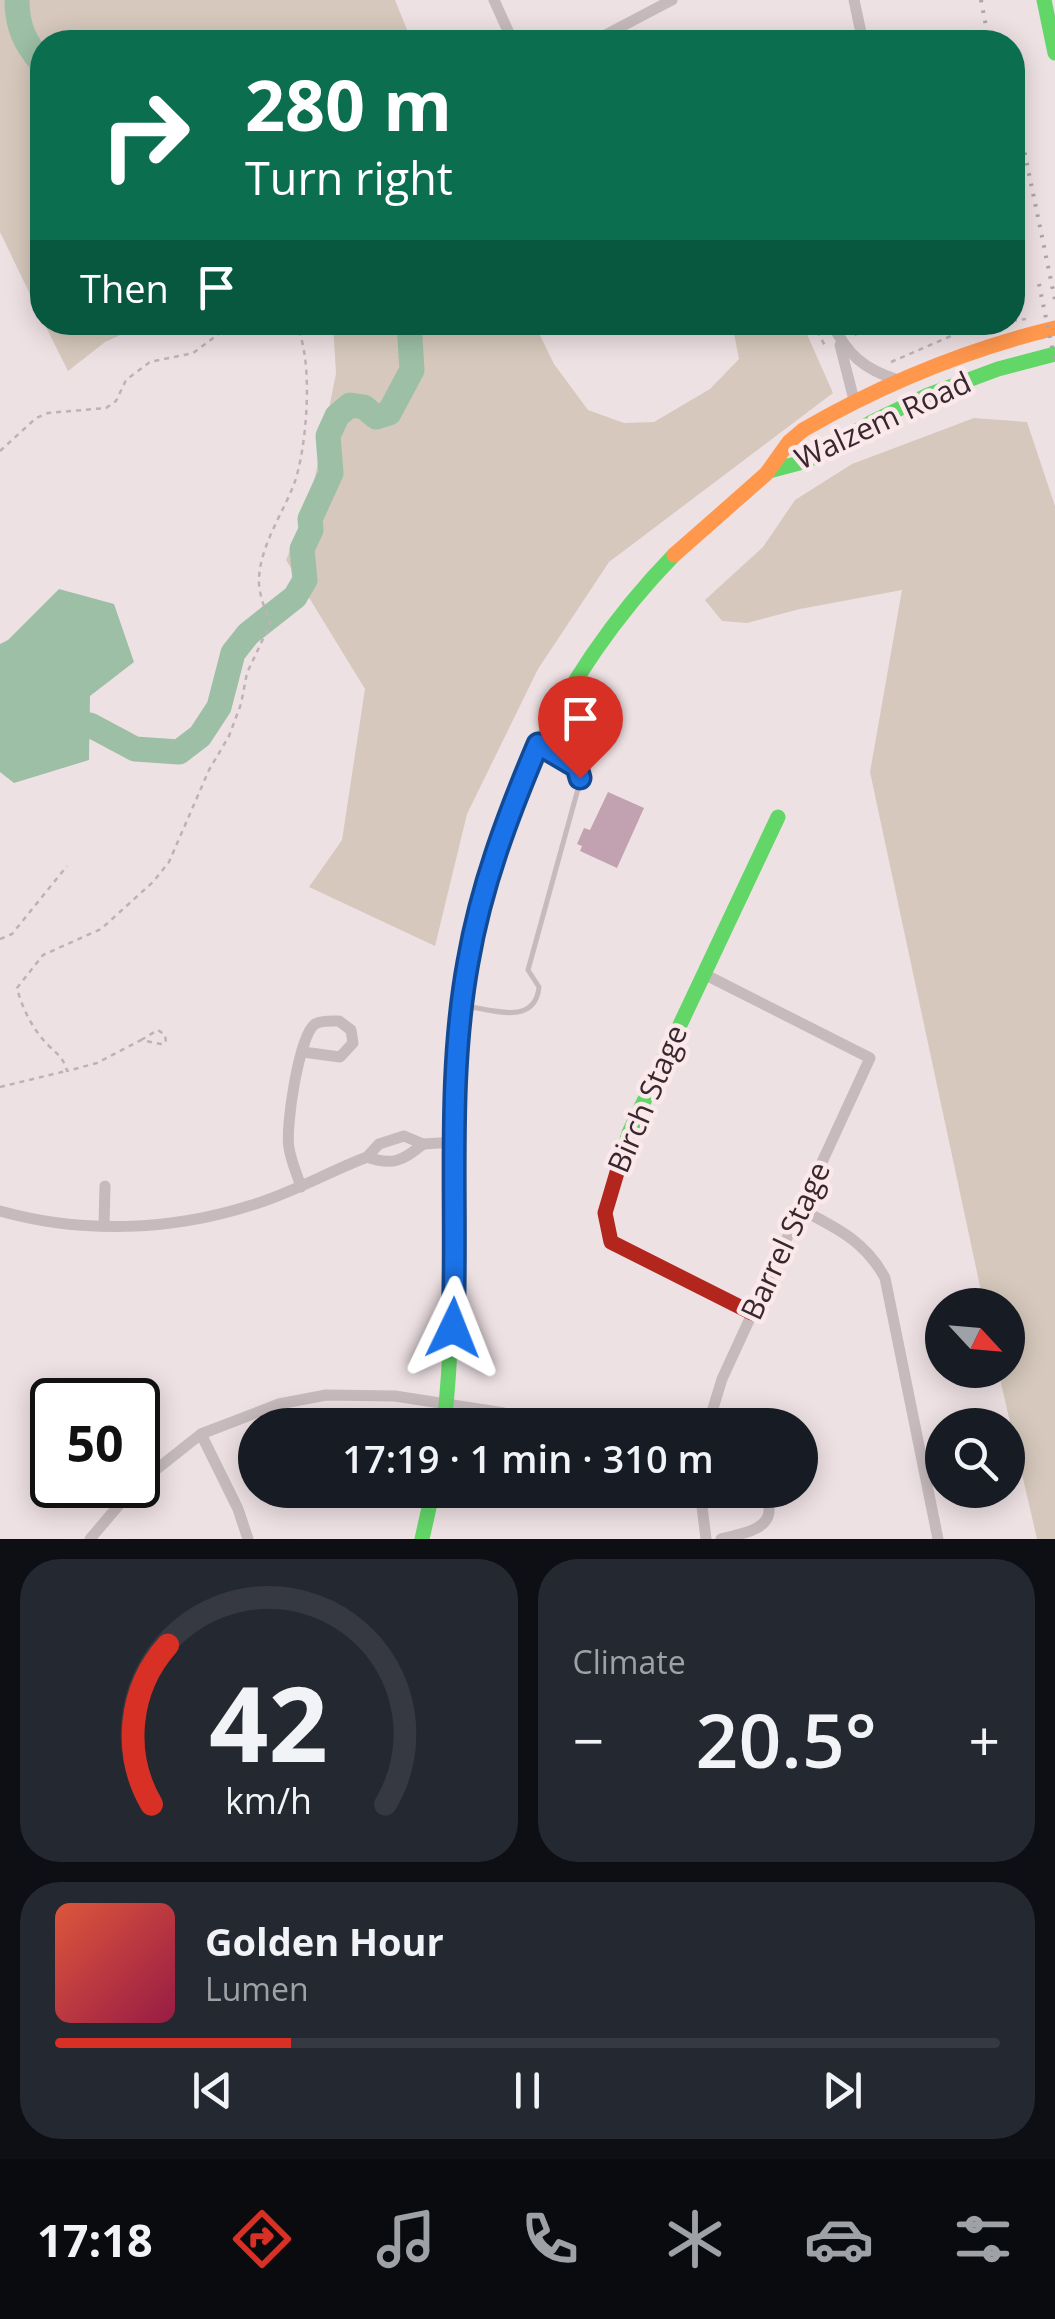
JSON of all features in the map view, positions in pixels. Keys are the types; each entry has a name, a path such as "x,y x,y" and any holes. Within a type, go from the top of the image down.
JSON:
{"main road":[{"path":"1044,0 1055,54"},
{"name":"Walzem Road","path":"447,1408 455,1272 458,1042 467,963 484,887 538,744 586,665 640,591 693,536 770,471 792,439 854,400 898,380 993,345 1055,328"},
{"name":"Walzem Road","path":"770,471 807,461 872,422 958,382 1055,354"},
{"name":"Birch Stage","path":"752,1314 611,1242 605,1213 628,1133 778,818"},
{"path":"422,1539 429,1508"}],"street":[{"path":"494,0 507,30"},
{"path":"615,30 672,0"},
{"path":"854,0 860,30"},
{"path":"838,336 867,368 898,380"},
{"path":"838,336 854,400"},
{"name":"Barrel Stage","path":"704,974 870,1058 716,1391 712,1408"},
{"path":"301,1187 288,1146 288,1119 303,1052"},
{"path":"0,1211 74,1226 172,1224 254,1205 367,1157 379,1144 404,1136 423,1144 456,1142"},
{"path":"367,1157 384,1163 407,1157 423,1144"},
{"path":"104,1226 106,1186"},
{"path":"802,1210 851,1236 877,1263 885,1278 938,1539"},
{"path":"160,1466 201,1434 279,1404 326,1395 395,1396 471,1408"},
{"path":"201,1434 238,1508 248,1539"},
{"path":"90,1539 116,1508"},
{"path":"702,1508 706,1539"},
{"path":"722,1539 762,1526 768,1508"}],"lane":[{"path":"462,1005 517,1014 530,1009 538,1000 540,987 528,970 580,778 577,767 538,744"}],"path":[{"path":"0,451 36,418 48,413 106,408 116,401 126,380 150,362 193,353 217,335"},
{"path":"67,1071 63,1057 47,1045 21,1007 17,988 44,955 100,929 153,882 169,862 229,736 252,657 266,639 270,624 258,580 296,479 304,419 304,355 299,335"},
{"path":"856,335 863,348"},
{"path":"882,366 951,335"},
{"path":"0,939 12,934 67,866"},
{"path":"0,1087 96,1063 141,1040"}],"shaded area":[{"path":"0,0 395,0 407,30 30,30 30,294 0,232"},
{"path":"50,335 120,335 105,342 68,371"},
{"path":"334,335 540,335 554,364 588,410 624,423 654,422 710,389 739,359 734,335 807,335 833,393 609,562 538,669 467,814 435,946 309,887 342,840 365,689 286,560 310,501 336,374"},
{"path":"974,418 1027,422 1055,506 1055,1539 1037,1539 1025,1487 1025,1408 1007,1408 1002,1388 1025,1388 1025,1288 980,1288 870,772 902,590 747,623 722,621 705,600 763,547 795,500 852,464"},
{"path":"59,589 114,604 134,662 90,696 89,760 14,783 0,772 0,644"}],"building":[{"path":"608,792 644,808 617,868 580,851 582,846 577,844 584,828 590,830"}],"waterway":[{"path":"17,0 23,34 30,47"},
{"path":"0,710 90,725 135,749 179,752 200,736 219,707 233,653 248,634 295,597 305,580 302,549 311,530 310,519 331,473 328,436 337,416 350,405 364,407 376,417 389,413 412,370 410,335"}],"railway":[{"path":"981,0 987,30"},
{"path":"1025,154 1055,300"},
{"path":"1039,284 1055,362"}],"traffic: fast":[{"path":"1044,0 1055,53"},
{"path":"769,471 807,461 872,422 928,395 998,369 1055,354"},
{"path":"446,1408 456,1073 469,958 483,894 527,771 557,712 630,604 674,555"},
{"path":"621,1159 629,1133 778,817"},
{"path":"422,1539 429,1508"}],"traffic: slow":[{"path":"674,555 766,474 803,430 926,370 1055,328"}],"traffic: jam":[{"path":"621,1159 605,1213 611,1242 752,1313"}],"route":[{"path":"453,1328 458,1042 467,963 484,887 538,744 577,767 580,778"}]}
